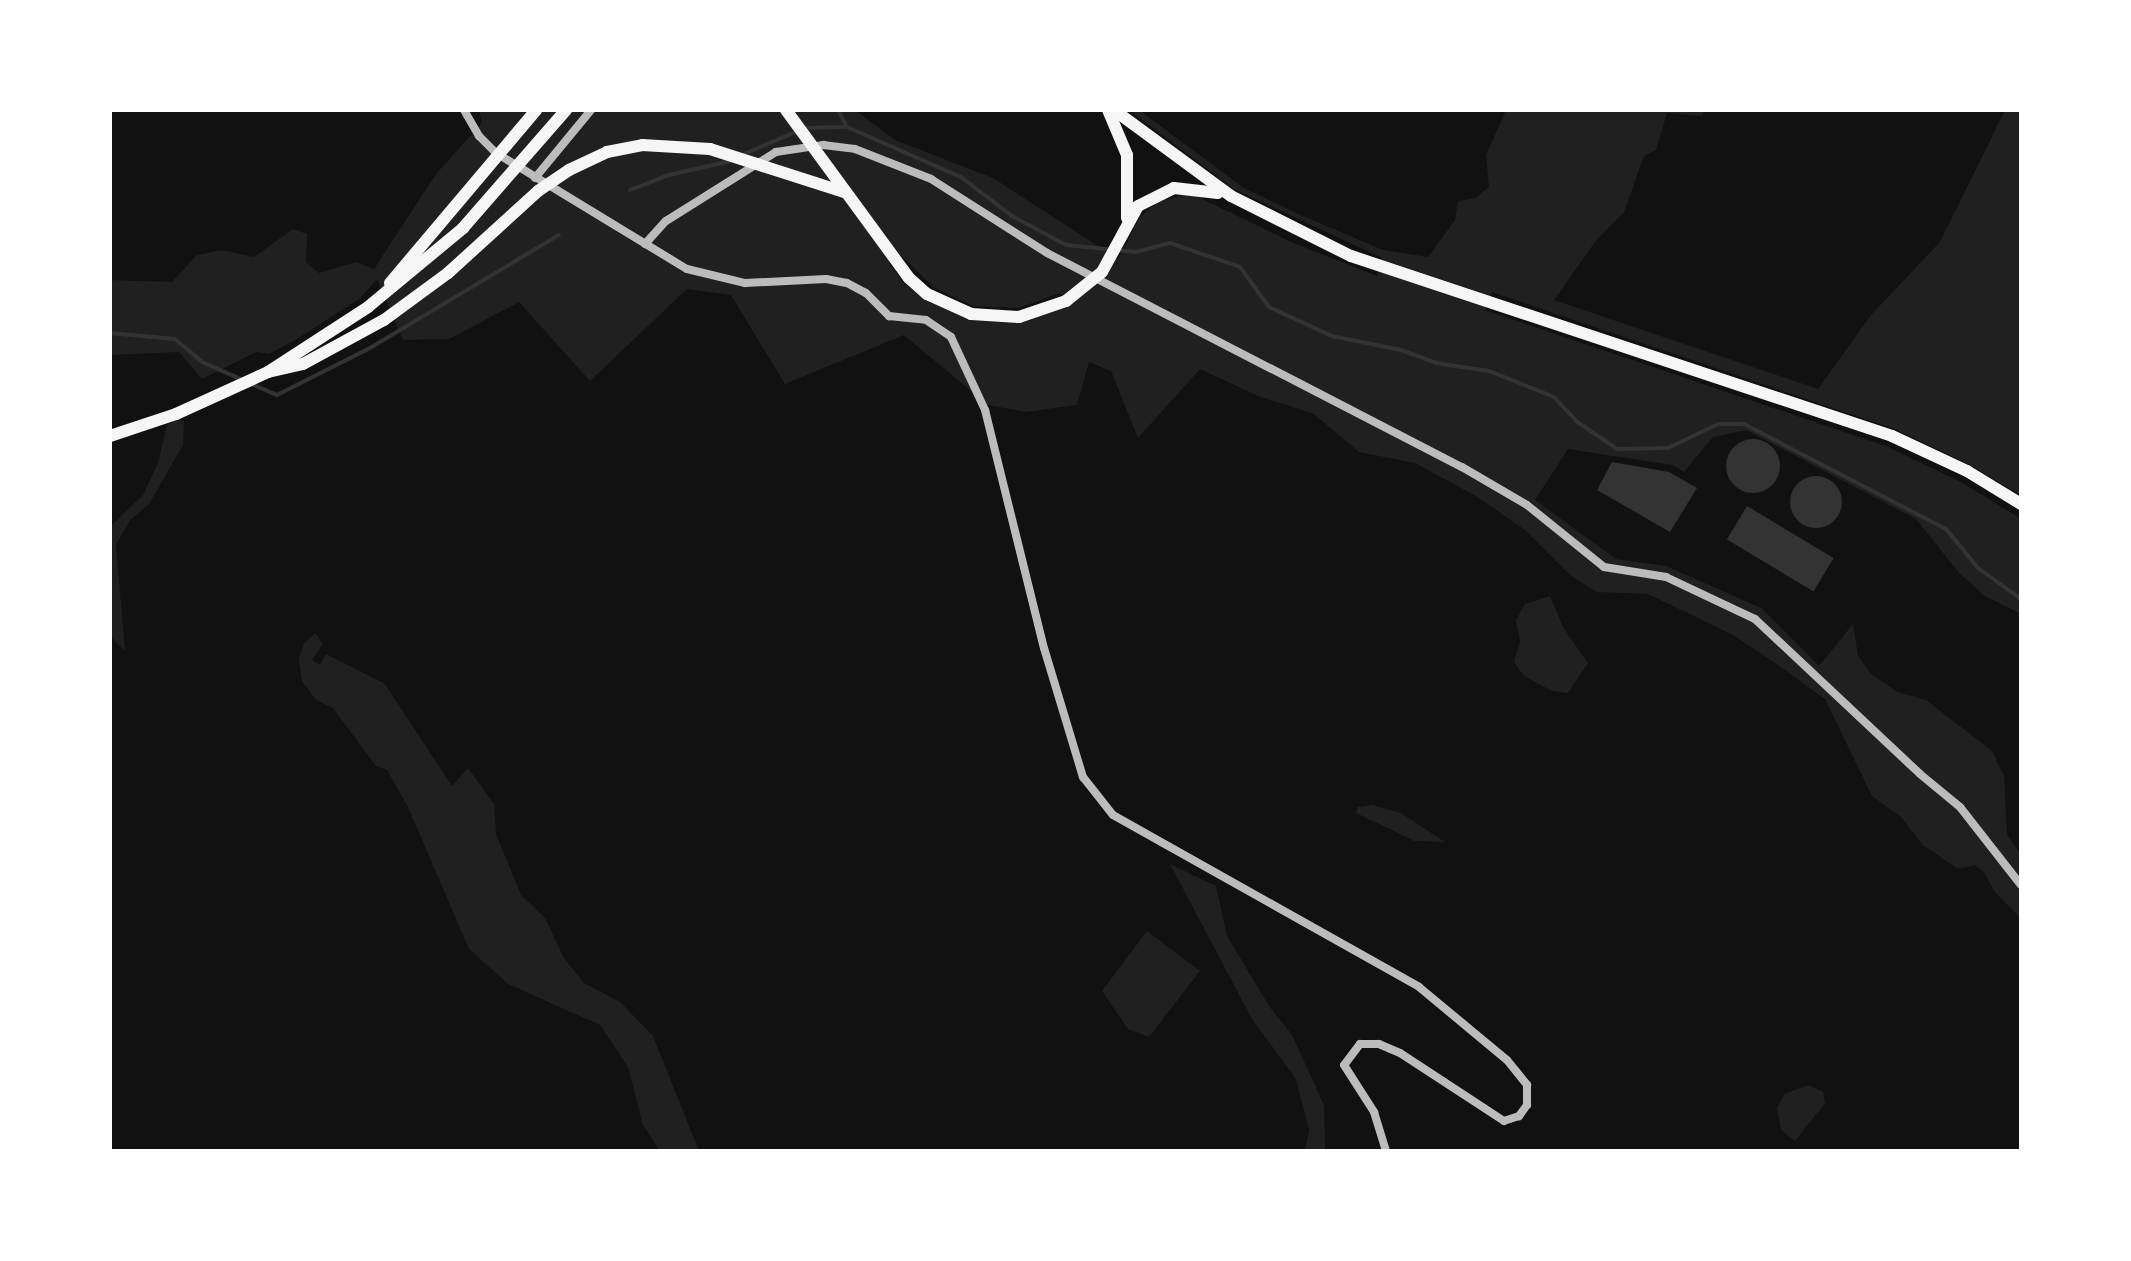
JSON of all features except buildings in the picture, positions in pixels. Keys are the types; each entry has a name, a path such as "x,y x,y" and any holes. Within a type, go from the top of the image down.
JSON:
{"main road":[{"path":"368,307 536,110"},
{"path":"110,436 176,414 268,372 368,307 463,228 566,110"},
{"path":"786,110 894,260 928,294 972,314 1020,316 1066,301 1102,272 1138,206 1174,188 1193,187 1230,196"},
{"path":"1110,110 1127,155 1130,202 1125,230"},
{"path":"1110,110 1230,196 1296,232 1380,265 1892,436 1966,471 2021,504"},
{"path":"268,372 303,364 384,320 448,272 538,191 568,170 606,152 642,145 710,149 844,192"}],"street":[{"path":"464,110 486,145 687,269 745,283 826,278 847,283 866,292 888,316 926,320 951,336 986,410 1044,648 1083,777 1113,815 1419,986 1507,1060 1527,1085 1527,1104 1518,1116 1504,1120 1400,1053 1379,1044 1360,1044 1344,1066 1374,1112 1386,1151"},
{"path":"535,178 591,110"},
{"path":"645,244 666,221 776,152 823,145 855,149 932,180 1047,253 1462,467 1526,505 1604,567 1666,577 1756,619 1960,807 2021,885"}],"shaded area":[{"path":"479,110 855,110 895,140 993,178 1118,259 1140,217 1158,202 1190,193 1291,242 1377,276 1382,258 1234,189 1129,110 1139,110 1244,188 1383,250 1428,257 1455,220 1458,201 1475,198 1489,187 1486,155 1506,110 1705,110 1702,116 1667,113 1656,150 1644,156 1624,212 1595,242 1554,300 1818,389 1871,315 1940,242 2005,110 2021,110 2021,495 1895,429 1492,292 1485,310 1888,447 1961,482 2021,519 2021,614 1985,596 1960,574 1916,519 1746,430 1713,437 1684,472 1672,465 1568,449 1535,500 1616,559 1666,566 1761,608 1819,666 1853,624 1858,656 1872,675 1898,692 1926,700 1992,751 2004,776 2007,834 2021,855 2021,918 1994,891 1984,872 1975,865 1958,869 1923,845 1901,817 1872,796 1825,699 1774,662 1733,635 1648,594 1597,592 1570,575 1525,530 1476,496 1415,463 1359,452 1314,414 1258,396 1200,369 1138,438 1111,371 1089,362 1077,405 1026,412 988,405 904,335 785,384 731,295 687,289 590,381 519,302 449,339 403,340 377,279 359,299 300,337 269,354 256,352 202,379 179,352 110,355 110,280 172,282 197,255 221,250 254,257 293,229 307,234 306,262 319,273 356,262 374,269 436,174 482,123","holes":["901,255 933,287 973,306 1018,308 1060,293 1068,307 1021,323 970,320 924,300 889,263"]},
{"path":"184,421 183,445 149,504 130,520 116,545 125,651 110,636 110,527 143,495 158,463 167,425"},
{"path":"1753,439 1772,447 1780,466 1772,485 1753,493 1734,485 1726,466 1734,447"},
{"path":"1612,462 1669,472 1697,488 1670,532 1597,490"},
{"path":"1816,476 1834,484 1842,502 1834,520 1816,528 1798,520 1790,502 1798,484"},
{"path":"1747,506 1834,558 1813,591 1727,539"},
{"path":"1550,596 1564,629 1588,663 1568,693 1552,691 1524,676 1514,662 1520,641 1516,620 1525,604"},
{"path":"315,633 323,644 312,660 320,665 326,654 385,684 452,786 468,768 494,804 496,834 521,895 545,918 564,958 584,983 620,1002 653,1036 699,1151 660,1151 643,1125 628,1067 600,1025 508,984 469,949 408,807 387,770 376,766 333,708 316,700 302,681 299,659 304,643"},
{"path":"1372,805 1401,813 1445,842 1415,841 1356,813 1358,807"},
{"path":"1170,864 1216,886 1227,936 1269,1006 1292,1035 1324,1105 1325,1151 1305,1151 1309,1130 1296,1079 1252,1019"},
{"path":"1147,931 1200,971 1149,1037 1128,1029 1102,991"},
{"path":"1808,1085 1823,1092 1825,1103 1795,1141 1781,1130 1777,1108 1784,1094"}],"waterway":[{"path":"838,110 847,127"},
{"path":"744,154 805,128 847,127 961,177 1012,216 1066,245 1136,252 1170,243 1240,267 1269,307 1332,336 1401,350 1436,363 1489,371 1554,397 1576,421 1617,449 1668,448 1718,424 1744,424 1946,529 1978,568 2021,599"},
{"path":"630,190 669,175 730,161"},
{"path":"251,384 277,395 370,348 559,235"},
{"path":"110,333 175,339 202,362 243,380"}]}
